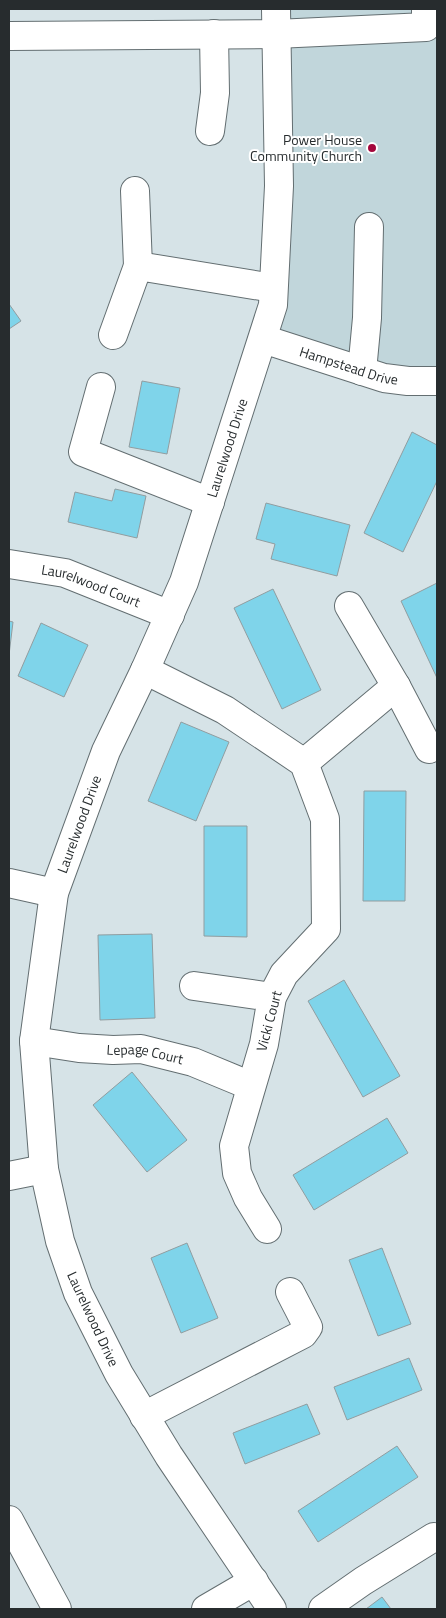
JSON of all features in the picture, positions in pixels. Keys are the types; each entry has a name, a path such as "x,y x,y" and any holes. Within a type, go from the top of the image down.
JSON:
{"street":[{"path":"9,36 214,34 276,21 356,19 426,27 426,9"},
{"name":"Laurelwood Drive","path":"272,1609 144,1416 119,1374 78,1293 60,1241 44,1169 34,1041 54,893 106,751 146,670 184,582 273,305 279,186 276,21"},
{"path":"210,131 215,93 214,34"},
{"path":"113,335 138,266 135,191"},
{"path":"362,371 368,318 369,227"},
{"path":"138,266 273,288"},
{"name":"Hampstead Drive","path":"263,339 384,378 437,381"},
{"path":"101,387 83,452 210,502"},
{"name":"Laurelwood Court","path":"9,564 65,573 170,615"},
{"path":"349,606 396,686 429,749"},
{"path":"146,670 225,710 304,763 396,686"},
{"name":"Vicki Court","path":"267,1229 248,1198 237,1173 234,1146 264,1044 272,998 284,974 326,930 325,819 304,763"},
{"path":"9,883 54,893"},
{"path":"194,986 272,998"},
{"name":"Lepage Court","path":"34,1041 79,1048 141,1049 192,1062 251,1086"},
{"path":"9,1176 44,1169"},
{"path":"144,1416 303,1334 308,1327 290,1292"},
{"path":"9,1520 57,1609"},
{"path":"322,1609 434,1537"},
{"path":"206,1609 254,1581"}],"shaded area":[{"path":"273,9 437,9 437,382 265,339"}],"building":[{"path":"9,304 21,321 9,329"},
{"path":"142,381 180,388 167,454 129,447"},
{"path":"412,432 437,445 437,481 403,552 364,533"},
{"path":"115,489 146,496 137,538 68,522 75,492 112,501"},
{"path":"266,503 350,525 337,576 271,559 275,544 256,539"},
{"path":"437,583 437,678 401,601"},
{"path":"273,589 321,690 282,709 234,608"},
{"path":"9,621 13,622 9,655"},
{"path":"41,623 88,645 64,697 18,676"},
{"path":"181,722 229,742 196,821 148,801"},
{"path":"364,791 406,791 405,901 363,901"},
{"path":"204,826 247,826 247,937 204,936"},
{"path":"152,934 155,1018 100,1020 98,935"},
{"path":"344,980 400,1076 363,1097 308,1001"},
{"path":"132,1072 187,1140 147,1172 93,1105"},
{"path":"387,1118 408,1153 314,1210 293,1175"},
{"path":"187,1243 218,1318 181,1333 151,1258"},
{"path":"382,1248 411,1324 378,1336 349,1260"},
{"path":"409,1358 422,1390 347,1420 334,1387"},
{"path":"307,1404 320,1434 245,1464 233,1433"},
{"path":"397,1446 418,1477 318,1542 298,1511"},
{"path":"382,1597 391,1609 366,1609"}],"place":[{"name":"Power House Community Church","path":"372,148"}]}
